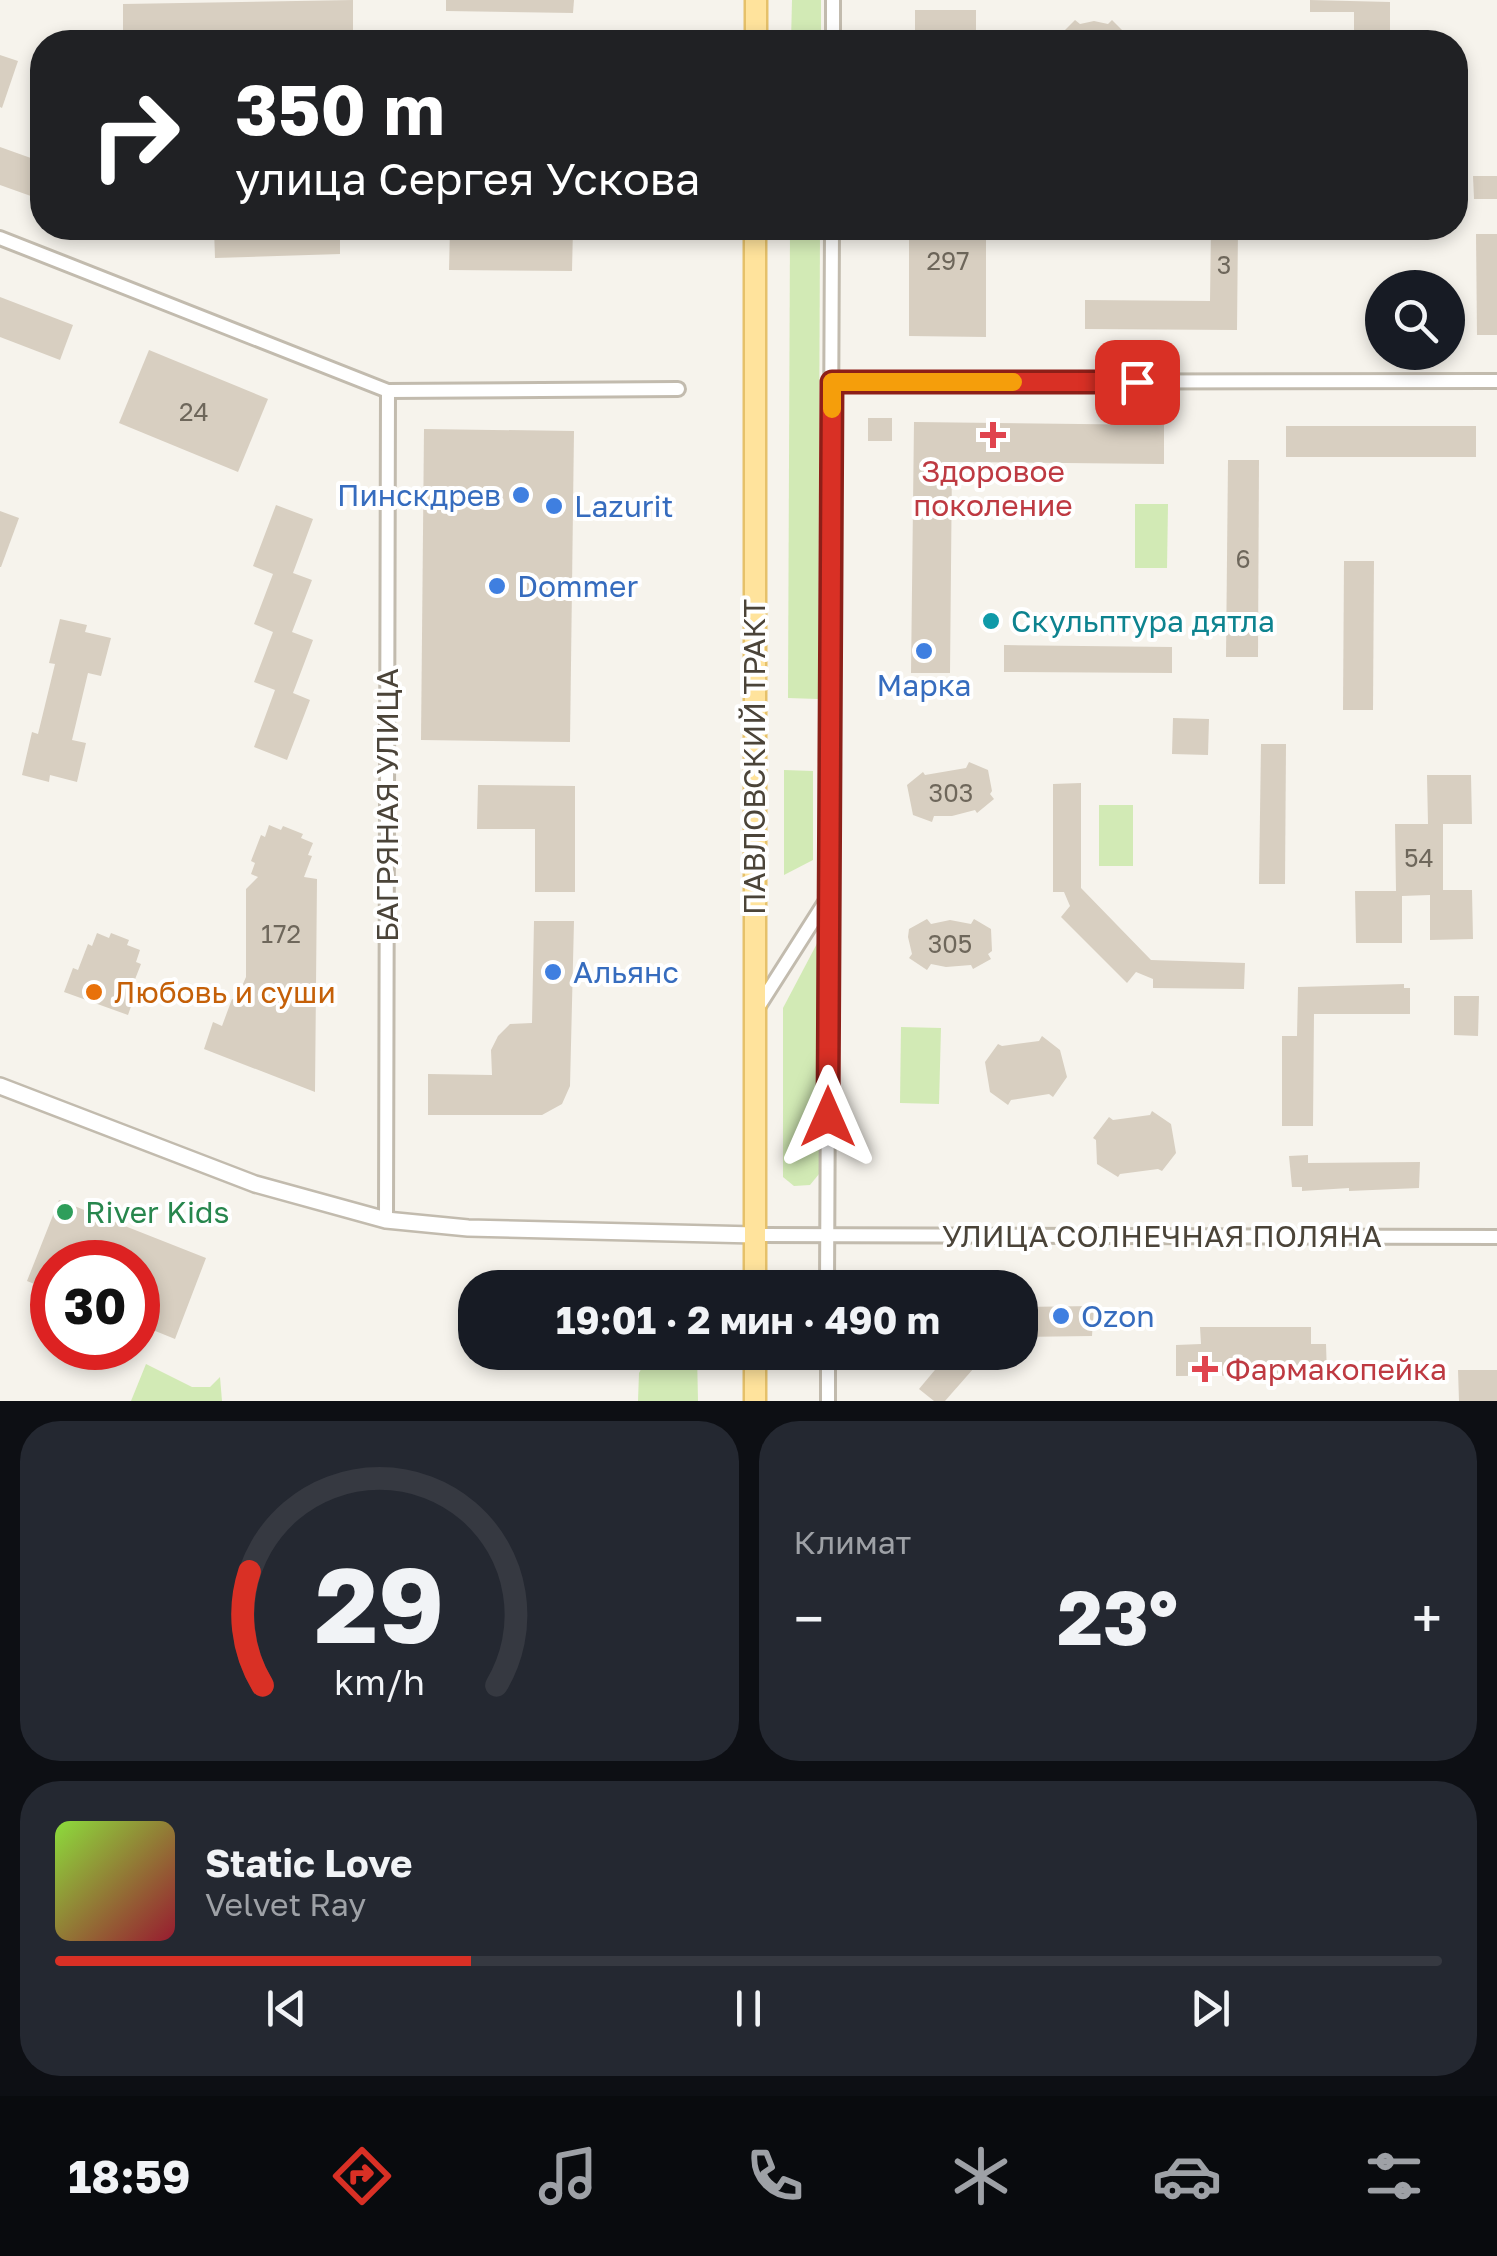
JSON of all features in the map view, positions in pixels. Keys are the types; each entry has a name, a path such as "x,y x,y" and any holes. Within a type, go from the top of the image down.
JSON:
{"main road":[{"path":"756,0 756,30"},
{"name":"ПАВЛОВСКИЙ ТРАКТ","path":"755,240 755,1270"},
{"path":"755,1370 755,1401"}],"street":[{"path":"833,0 833,30"},
{"path":"0,238 388,391 678,389"},
{"path":"827,1270 832,240"},
{"path":"832,382 1497,381"},
{"name":"БАГРЯНАЯ УЛИЦА","path":"386,1220 388,391"},
{"path":"755,1011 828,897"},
{"path":"0,1086 255,1184 386,1220 468,1228 755,1234"},
{"name":"УЛИЦА СОЛНЕЧНАЯ ПОЛЯНА","path":"755,1234 1497,1237"},
{"path":"828,1370 828,1401"}],"green space":[{"path":"792,0 821,0 821,30 791,30"},
{"path":"790,240 820,240 818,699 788,698"},
{"path":"1135,504 1168,504 1167,568 1135,568"},
{"path":"784,770 813,771 813,860 784,875"},
{"path":"1099,805 1133,805 1133,866 1099,866"},
{"path":"821,936 819,1174 810,1185 794,1186 783,1177 783,1008"},
{"path":"901,1027 941,1028 939,1104 900,1103"},
{"path":"144,1370 158,1370 192,1387 210,1387 220,1377 222,1401 131,1401"},
{"path":"697,1370 698,1401 638,1401 639,1373"}],"building":[{"path":"353,0 353,30 123,30 123,4"},
{"path":"446,0 574,0 573,13 446,11"},
{"path":"1310,0 1390,2 1390,30 1354,30 1354,12 1310,12"},
{"path":"915,10 976,10 976,30 915,30"},
{"path":"1075,20 1080,24 1108,24 1112,20 1122,30 1065,30"},
{"path":"0,55 18,61 2,108 0,107"},
{"path":"0,147 30,158 30,196 0,185"},
{"path":"1473,176 1497,176 1497,199 1474,199"},
{"path":"1476,234 1497,234 1497,335 1477,335"},
{"path":"214,240 340,240 340,254 215,258"},
{"path":"450,240 573,240 572,271 449,270"},
{"path":"909,240 986,240 986,337 909,336"},
{"path":"1211,240 1238,240 1237,330 1085,329 1085,300 1210,301"},
{"path":"0,297 73,325 60,360 0,337"},
{"path":"149,350 268,399 238,472 119,423"},
{"path":"868,418 892,418 892,441 868,441"},
{"path":"914,422 1164,425 1164,464 952,462 950,673 911,673"},
{"path":"1286,426 1476,426 1476,457 1286,457"},
{"name":"Dommer","path":"424,429 574,431 570,742 421,740"},
{"path":"1228,460 1259,460 1258,657 1226,657"},
{"path":"276,505 313,519 293,573 312,580 292,632 313,640 293,693 310,700 287,760 254,747 275,690 254,682 273,632 254,624 273,574 253,566"},
{"path":"0,511 19,518 1,567 0,567"},
{"path":"1344,561 1374,561 1373,710 1343,710"},
{"path":"60,619 87,625 85,632 111,638 101,676 88,673 72,740 86,743 77,782 50,775 49,782 22,775 32,732 38,734 55,664 49,663"},
{"path":"1004,645 1172,647 1172,673 1004,672"},
{"path":"1173,718 1209,719 1208,755 1172,754"},
{"path":"1261,744 1286,744 1285,884 1259,884"},
{"path":"969,762 988,770 994,799 977,813 975,810 934,816 932,822 913,815 907,785 923,772 925,775 966,768"},
{"path":"1427,775 1471,775 1472,824 1443,824 1443,890 1472,890 1473,939 1430,940 1430,895 1402,896 1402,943 1356,943 1355,891 1396,891 1395,824 1428,824"},
{"path":"1081,783 1081,888 1151,960 1245,963 1244,989 1153,988 1153,979 1136,972 1127,983 1061,917 1070,906 1064,892 1053,892 1053,784"},
{"path":"478,785 575,786 575,892 535,892 535,829 477,829"},
{"path":"269,825 303,834 301,838 313,843 304,877 317,879 315,1092 204,1049 213,1022 222,1026 246,977 246,889 258,877 251,874 255,863 251,861"},
{"path":"927,919 931,924 950,920 971,924 974,919 991,929 991,959 973,969 971,965 931,964 927,970 909,958 912,954 908,937 909,929"},
{"name":"Альянс","path":"534,921 574,921 570,1086 562,1104 542,1115 428,1115 428,1074 492,1075 491,1050 498,1036 510,1024 532,1023"},
{"path":"97,933 129,940 127,945 140,950 136,962 141,964 132,987 137,989 128,1015 64,992 73,968 78,970"},
{"path":"1404,984 1404,988 1410,988 1410,1014 1314,1014 1313,1126 1282,1126 1282,1036 1297,1036 1298,987"},
{"path":"1454,996 1479,996 1478,1036 1454,1035"},
{"path":"1042,1036 1060,1050 1067,1077 1053,1097 1049,1094 1011,1100 1008,1105 990,1092 985,1062 998,1044 1039,1041"},
{"path":"1152,1111 1171,1124 1176,1153 1162,1171 1118,1177 1097,1164 1093,1138 1109,1117 1113,1120 1150,1115"},
{"path":"1308,1155 1308,1163 1420,1162 1419,1188 1302,1191 1302,1187 1292,1187 1289,1156"},
{"path":"59,1200 206,1258 175,1339 160,1333 160,1240 43,1240"},
{"path":"1094,1306 1092,1336 1038,1337 1038,1307"},
{"path":"1200,1327 1311,1327 1311,1344 1326,1344 1327,1375 1176,1376 1176,1345 1201,1344"},
{"path":"935,1370 972,1370 945,1401 934,1401 919,1389"},
{"path":"1458,1370 1497,1370 1497,1401 1459,1401"}],"slow traffic":[{"path":"832,409 832,382 1013,382"}],"place":[{"name":"Здоровое поколение","path":"993,435"},
{"name":"Пинскдрев","path":"521,495"},
{"name":"Lazurit","path":"554,506"},
{"name":"Dommer","path":"497,586"},
{"name":"Скульптура дятла","path":"991,621"},
{"name":"Марка","path":"924,651"},
{"name":"Альянс","path":"553,972"},
{"name":"Любовь и суши","path":"94,992"},
{"name":"River Kids","path":"65,1212"},
{"name":"Ozon","path":"1061,1316"},
{"name":"Фармакопейка","path":"1205,1369"}],"route":[{"path":"828,1117 832,382 1137,382"}]}
